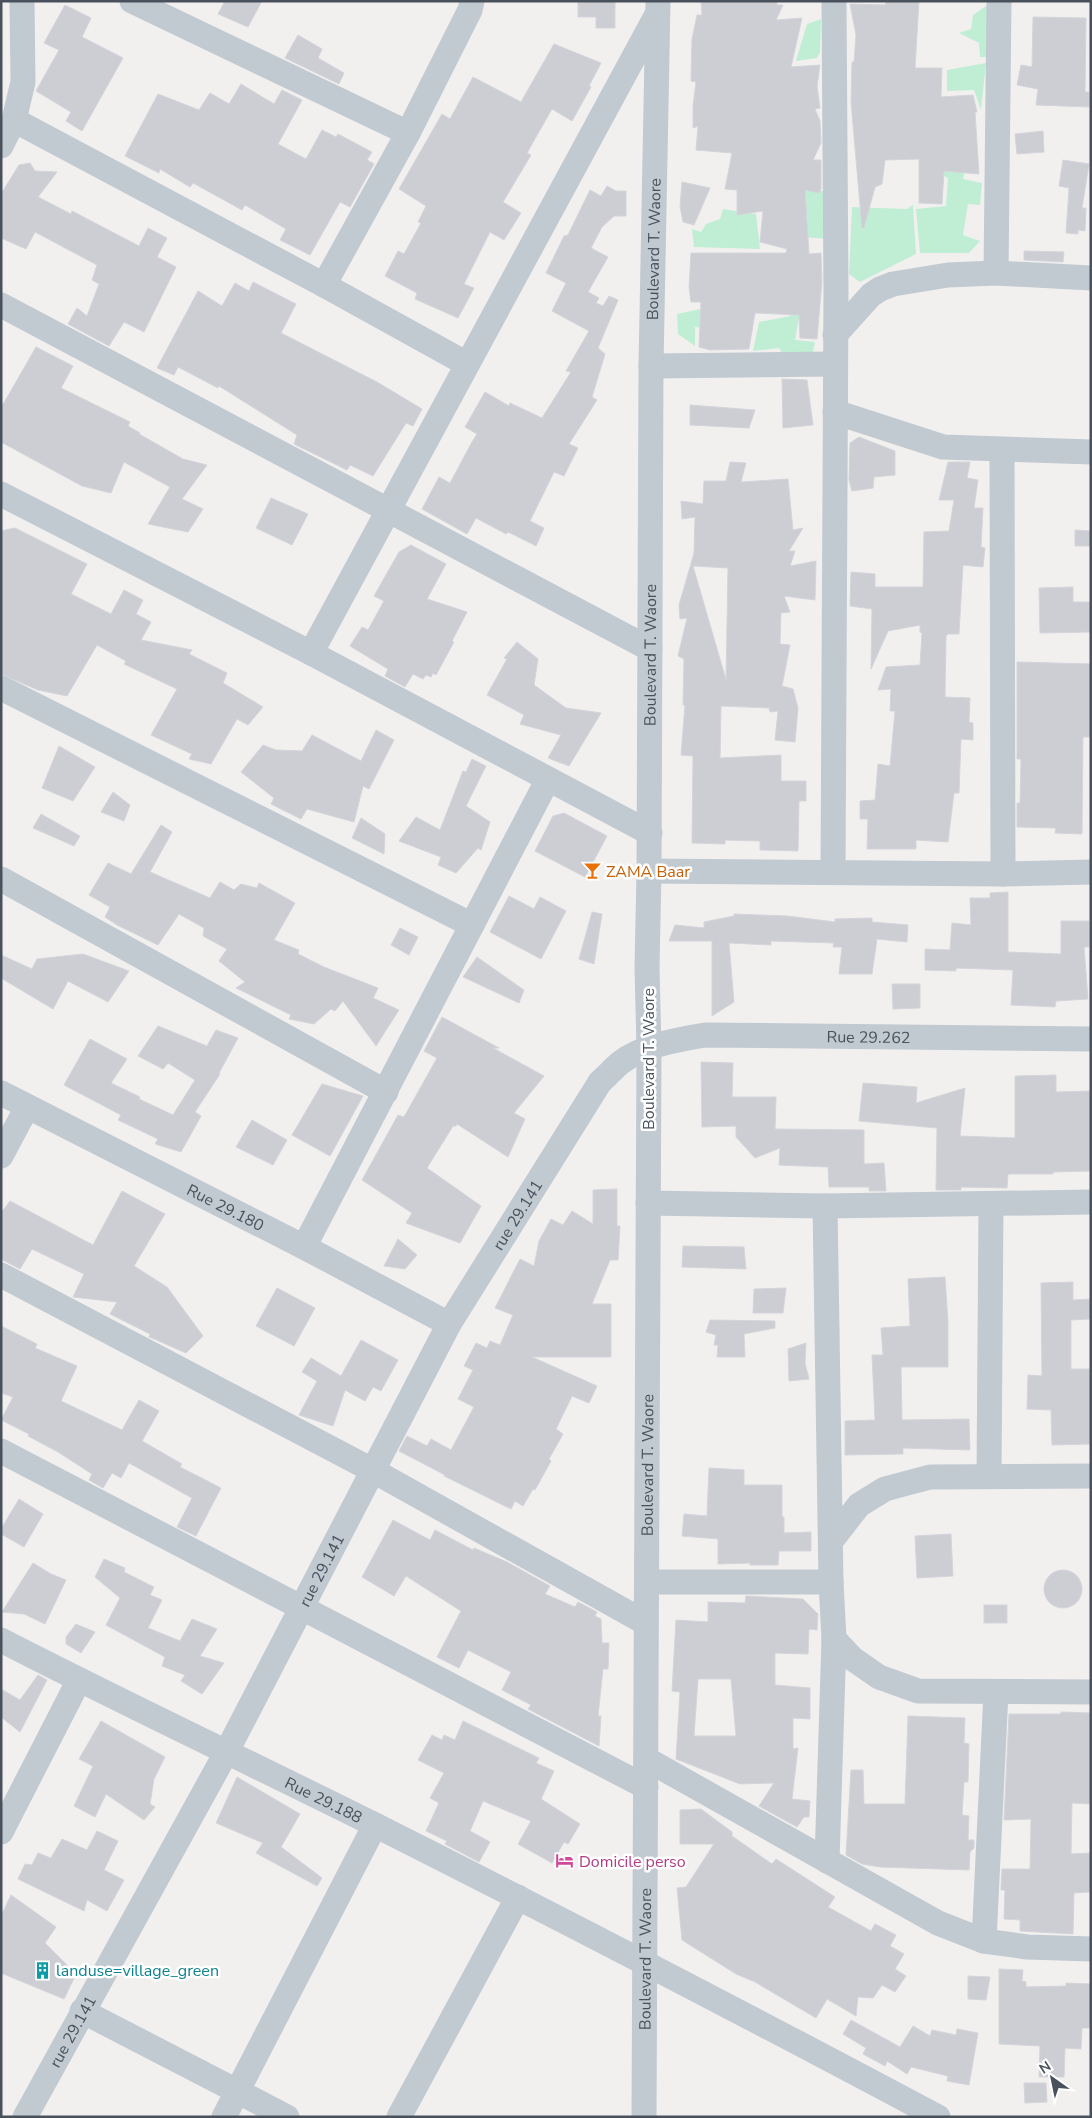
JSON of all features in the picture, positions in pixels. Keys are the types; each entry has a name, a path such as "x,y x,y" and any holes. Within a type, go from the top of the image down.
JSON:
{"street":[{"path":"1,146 14,120 23,82 22,1"},
{"path":"132,1 167,9 408,133"},
{"path":"324,285 408,133 470,10 472,1"},
{"path":"833,872 834,412 836,335 834,1"},
{"path":"996,272 999,1"},
{"path":"311,653 658,7"},
{"name":"Boulevard T. Waore","path":"644,2117 649,1048 647,968 650,833 652,366 658,7"},
{"path":"14,120 324,285 467,364"},
{"path":"836,335 871,295 880,288 893,284 948,275 996,272 1091,278"},
{"path":"1,305 650,649"},
{"path":"652,366 835,364"},
{"path":"834,412 943,447 1091,452"},
{"path":"1002,450 1003,874"},
{"path":"2,497 311,653 650,833"},
{"path":"1,688 472,925"},
{"path":"304,1247 548,779"},
{"path":"649,871 1003,874 1091,872"},
{"path":"1,880 386,1092"},
{"name":"Rue 29.262","path":"649,1048 675,1040 705,1035 1091,1039"},
{"name":"rue 29.141","path":"25,2117 82,2010 227,1751 448,1324 600,1082 620,1063 649,1048"},
{"name":"Rue 29.180","path":"1,1093 304,1247 448,1324"},
{"path":"1,1156 27,1107"},
{"path":"648,1203 825,1206 1091,1202"},
{"path":"989,1475 991,1205"},
{"path":"825,1206 831,1582 834,1639 827,1860"},
{"path":"1,1275 372,1470 646,1623"},
{"path":"1,1451 646,1787"},
{"path":"831,1541 859,1505 886,1489 930,1477 989,1475 1091,1476"},
{"path":"646,1582 831,1582"},
{"path":"834,1639 853,1660 879,1677 918,1691 1091,1692"},
{"name":"Rue 29.188","path":"1,1640 645,1961 938,2117"},
{"path":"1,1832 79,1680"},
{"path":"984,1941 996,1692"},
{"path":"646,1760 938,1923 984,1941 1027,1947 1091,1949"},
{"path":"224,2117 375,1825"},
{"path":"399,2117 518,1897"},
{"path":"82,2010 287,2117"}],"green space":[{"path":"989,4 989,57 980,57 979,43 959,33 971,29 973,15"},
{"path":"821,19 820,52 817,58 796,61 807,24"},
{"path":"986,63 981,110 974,90 947,91 947,70"},
{"path":"946,146 969,149 963,179 982,183 980,205 968,204 963,235 980,241 969,253 920,253 916,209 946,206 948,178 942,175"},
{"path":"802,191 827,191 830,239 801,237 801,232 808,231 806,211 786,214"},
{"path":"913,205 916,254 860,282 849,274 852,207 907,209"},
{"path":"723,209 756,214 760,249 694,247 692,229 701,232 706,224 720,219"},
{"path":"705,308 711,328 695,327 695,346 678,334 677,314"},
{"path":"795,310 803,316 799,318 795,340 815,342 812,356 782,353 779,348 753,351 759,322 790,316"}],"building":[{"path":"225,1 262,1 248,27 218,14"},
{"path":"578,1 615,1 615,28 596,28 596,17 578,17"},
{"path":"701,1 777,1 777,5 783,5 776,20 802,18 791,67 820,65 817,86 820,108 815,109 820,121 821,143 813,160 821,160 821,189 819,193 805,190 809,254 821,253 822,281 817,339 800,338 799,315 755,313 749,349 710,350 699,347 701,302 691,302 689,287 691,253 786,253 787,249 760,242 763,211 737,215 737,190 725,189 732,153 696,150 698,126 693,128 696,82 691,81 692,39 697,15 702,15"},
{"path":"886,1 919,1 915,68 942,68 941,97 973,95 977,112 975,112 979,174 944,171 942,204 919,203 919,159 885,160 882,184 875,187 864,228 862,228 851,102 852,62 854,62 856,35 850,4 885,5"},
{"path":"65,5 91,18 82,37 123,58 82,131 66,121 71,112 36,91 59,50 44,43"},
{"path":"1033,17 1086,18 1085,92 1089,92 1089,107 1036,105 1038,89 1017,85 1021,65 1032,67"},
{"path":"298,35 322,49 318,58 344,73 339,84 285,58"},
{"path":"554,44 601,63 589,86 591,87 572,121 552,109 527,153 531,155 503,202 521,213 504,240 490,232 464,284 474,288 458,318 415,299 417,293 385,276 398,251 404,254 421,223 418,222 426,206 399,189 442,114 450,119 473,77 521,102"},
{"path":"241,84 274,104 282,90 302,100 278,144 306,159 322,130 336,137 338,134 372,152 367,160 374,164 350,207 340,202 310,255 280,240 286,229 245,205 242,210 193,183 190,187 160,169 159,173 125,156 158,94 199,110 210,93 229,104"},
{"path":"1043,131 1044,152 1017,154 1015,134"},
{"path":"1063,160 1089,164 1082,208 1086,208 1085,231 1078,230 1078,234 1066,233 1069,188 1059,186"},
{"path":"30,163 35,171 57,172 38,197 71,214 72,211 139,246 148,228 167,238 157,257 176,267 144,332 124,322 109,346 68,324 77,308 87,316 99,284 92,280 97,265 35,232 26,249 1,238 1,194 19,165"},
{"path":"682,182 710,188 694,225 683,222 680,206"},
{"path":"607,186 616,191 626,191 626,216 614,216 602,227 591,248 608,257 588,292 599,298 596,303 603,306 609,296 618,300 598,348 605,354 592,397 597,400 569,444 578,448 564,476 554,472 530,521 544,528 536,546 508,532 506,534 476,518 467,534 422,509 439,477 450,483 477,434 465,427 485,392 509,406 510,403 542,418 571,372 566,371 589,331 552,311 566,283 546,273 564,236 568,235 590,190 601,196"},
{"path":"1024,251 1064,252 1063,262 1024,260"},
{"path":"253,282 296,304 281,333 377,382 422,409 413,426 406,423 373,476 350,465 347,470 294,444 297,435 219,386 218,388 178,367 174,375 157,368 198,291 222,306 235,283 249,291"},
{"path":"36,347 73,366 61,388 130,422 128,426 139,434 183,459 207,465 182,499 203,509 188,532 148,524 170,487 124,462 111,493 82,486 1,442 1,408"},
{"path":"782,379 807,380 813,425 783,428"},
{"path":"690,405 755,410 749,428 690,425"},
{"path":"859,437 895,451 895,475 874,477 873,488 852,491 849,480 850,443"},
{"path":"730,462 746,463 741,482 788,479 793,530 803,528 789,551 795,551 790,566 816,561 815,600 784,596 790,612 781,613 780,644 790,645 782,686 793,689 798,708 795,742 775,740 778,711 770,712 769,708 721,706 720,758 781,755 781,781 806,781 806,801 799,801 798,851 760,850 760,841 725,840 725,844 692,843 693,756 681,755 685,705 683,705 684,659 678,656 687,618 680,619 679,605 694,553 695,517 682,519 681,501 703,504 704,481 726,481","holes":["693,566 728,568 726,680"]},
{"path":"948,462 970,462 967,478 978,480 974,508 983,508 981,547 985,548 983,567 963,565 959,634 948,634 946,636 945,697 970,698 969,722 973,723 973,740 961,739 959,793 954,793 948,842 916,840 916,849 867,849 868,819 860,819 860,801 875,800 878,764 890,766 895,711 890,711 891,689 878,690 886,667 920,665 922,633 920,632 920,625 888,631 871,669 872,609 850,606 851,572 875,574 875,587 923,587 924,532 949,531 954,500 939,500"},
{"path":"271,498 308,514 292,545 256,528"},
{"path":"15,528 87,564 71,594 111,614 124,590 143,600 136,614 151,622 141,640 192,650 189,654 227,673 223,683 263,707 248,725 237,719 211,764 189,759 192,754 151,735 177,689 124,664 126,661 97,645 67,696 38,690 1,674 1,531"},
{"path":"1075,530 1091,531 1091,546 1075,546"},
{"path":"411,545 446,564 427,599 467,612 452,641 454,642 436,675 433,673 431,677 426,675 423,679 413,674 405,687 385,676 388,669 350,646 362,627 368,630 384,601 374,596 399,552"},
{"path":"1073,587 1073,602 1091,602 1091,632 1040,633 1039,588"},
{"path":"517,642 538,659 534,685 566,708 601,713 569,766 548,758 561,735 520,724 524,715 487,695 507,659 504,658"},
{"path":"1017,662 1091,664 1091,737 1083,737 1082,834 1055,833 1056,828 1017,827 1017,803 1020,803 1021,759 1017,759"},
{"path":"376,730 394,740 369,789 363,786 354,822 307,809 301,819 271,804 274,798 241,772 263,745 276,750 302,751 312,735 361,761"},
{"path":"59,746 95,767 73,801 42,788"},
{"path":"472,759 486,766 466,806 490,822 481,850 478,848 456,873 438,865 441,857 399,841 416,817 440,830 463,771 466,772"},
{"path":"113,792 130,805 124,821 101,812"},
{"name":"ZAMA Baar","path":"564,813 607,836 585,877 535,851 553,816"},
{"path":"41,814 80,836 74,846 33,828"},
{"path":"361,818 385,834 384,854 352,838"},
{"path":"161,825 172,832 150,872 210,898 220,882 234,890 241,884 257,888 259,883 295,903 274,940 299,950 298,954 324,967 378,988 373,998 399,1010 376,1046 343,1001 335,1011 331,1009 314,1024 289,1019 291,1015 236,988 245,982 219,961 227,949 203,936 204,928 179,914 158,945 105,917 110,907 89,895 108,863 131,874"},
{"path":"1008,892 1008,952 1061,954 1061,921 1089,921 1089,947 1084,947 1088,999 1056,1001 1055,1007 1011,1005 1013,970 956,968 956,971 925,970 925,949 950,950 952,923 971,925 970,898 990,898 990,893"},
{"path":"509,896 534,909 540,897 566,911 541,959 490,932"},
{"path":"592,912 602,914 594,964 579,959"},
{"path":"734,914 787,916 835,922 835,919 872,918 872,922 908,925 907,942 877,939 872,974 839,974 842,947 833,947 834,943 771,941 771,945 729,943 734,1002 712,1016 712,941 669,941 675,925 704,928 704,922 734,916"},
{"path":"400,928 418,937 409,955 391,945"},
{"path":"83,954 129,971 108,1002 68,981 53,1009 1,978 1,955 32,969 37,959"},
{"path":"477,957 524,990 519,1003 463,977"},
{"path":"892,984 920,984 920,1008 893,1009"},
{"path":"442,1017 499,1048 493,1048 544,1076 514,1113 525,1119 508,1157 457,1124 453,1126 427,1168 481,1206 460,1243 406,1223 412,1213 362,1180 398,1115 404,1117 437,1058 424,1051"},
{"path":"158,1026 207,1046 216,1030 238,1038 220,1074 195,1112 201,1116 181,1152 155,1144 158,1139 118,1120 121,1115 64,1085 90,1039 127,1059 111,1083 173,1115 195,1080 168,1063 163,1069 138,1056"},
{"path":"701,1062 733,1063 732,1097 776,1097 775,1129 864,1130 864,1164 884,1163 886,1191 869,1191 869,1187 829,1187 828,1167 779,1165 780,1148 755,1158 736,1137 736,1126 702,1127"},
{"path":"1056,1075 1056,1092 1091,1091 1091,1171 1053,1172 1053,1174 1008,1174 1007,1188 961,1187 961,1190 936,1190 937,1128 859,1121 863,1083 917,1087 916,1103 965,1088 960,1136 1015,1138 1015,1076"},
{"path":"322,1084 363,1096 330,1156 292,1135"},
{"path":"252,1120 287,1140 273,1165 236,1147"},
{"path":"617,1189 617,1226 620,1226 618,1260 610,1260 592,1304 611,1304 611,1357 532,1357 597,1386 589,1403 572,1396 556,1429 563,1434 549,1459 551,1461 535,1490 533,1489 523,1506 515,1501 511,1509 444,1476 399,1451 407,1436 427,1446 431,1439 451,1450 474,1407 458,1399 473,1370 464,1366 476,1343 487,1348 490,1341 500,1345 513,1315 495,1308 520,1259 534,1266 539,1241 551,1219 563,1225 572,1211 593,1224 593,1190"},
{"path":"122,1191 165,1214 134,1266 167,1287 203,1336 186,1353 149,1337 150,1334 110,1314 117,1302 73,1297 84,1274 32,1249 20,1269 1,1259 1,1213 10,1201 93,1245"},
{"path":"398,1239 417,1255 405,1269 384,1266"},
{"path":"683,1246 744,1247 746,1269 682,1267"},
{"path":"945,1277 948,1367 901,1367 902,1420 969,1419 970,1450 903,1448 903,1454 845,1455 845,1421 875,1420 872,1355 883,1355 881,1328 910,1326 908,1279"},
{"path":"1073,1282 1073,1300 1091,1299 1091,1319 1071,1320 1071,1369 1091,1369 1091,1444 1052,1445 1051,1410 1027,1409 1028,1375 1042,1376 1041,1283"},
{"path":"277,1288 315,1308 294,1346 256,1326"},
{"path":"786,1288 783,1313 753,1313 754,1289"},
{"path":"710,1320 775,1321 775,1328 744,1334 745,1357 717,1357 718,1345 714,1345 716,1335 706,1332"},
{"path":"1,1326 37,1344 35,1348 77,1366 61,1401 122,1430 139,1400 159,1411 142,1441 182,1464 180,1467 221,1488 196,1536 177,1527 192,1498 129,1463 121,1478 112,1473 103,1488 89,1480 92,1474 58,1452 28,1436 29,1434 1,1420 13,1397 1,1393"},
{"path":"361,1340 398,1360 381,1391 373,1387 365,1401 345,1390 333,1426 299,1415 317,1381 302,1372 311,1358 341,1376"},
{"path":"806,1343 805,1363 809,1379 789,1381 788,1349"},
{"path":"709,1468 744,1470 744,1485 782,1485 784,1533 811,1532 811,1551 779,1551 778,1565 750,1565 750,1563 718,1564 718,1539 682,1536 684,1514 707,1516"},
{"path":"19,1499 43,1514 24,1547 1,1534 1,1529"},
{"path":"393,1520 430,1540 435,1530 473,1550 474,1548 507,1562 550,1586 545,1594 575,1607 578,1602 597,1612 595,1616 601,1619 602,1643 609,1643 608,1669 603,1669 598,1716 601,1716 599,1746 528,1709 531,1705 502,1690 511,1672 468,1650 459,1668 437,1657 461,1611 406,1576 394,1596 362,1577"},
{"path":"951,1534 953,1576 917,1578 915,1536"},
{"path":"104,1559 125,1568 124,1572 154,1587 150,1595 162,1600 148,1628 180,1641 192,1619 217,1629 200,1656 224,1663 202,1694 181,1681 185,1675 162,1666 165,1657 106,1625 120,1598 95,1577"},
{"path":"33,1563 51,1574 66,1580 45,1624 24,1614 2,1612"},
{"path":"1063,1570 1076,1576 1082,1589 1076,1602 1063,1608 1050,1602 1044,1589 1050,1576"},
{"path":"746,1596 803,1599 818,1614 817,1630 809,1629 808,1654 775,1653 775,1685 810,1688 810,1719 793,1718 793,1749 798,1748 792,1799 810,1801 809,1817 804,1817 797,1827 759,1806 774,1783 740,1784 676,1759 680,1692 672,1691 676,1620 708,1622 708,1602 745,1603","holes":["698,1679 731,1679 736,1736 694,1736"]},
{"path":"984,1605 1007,1605 1007,1623 984,1623"},
{"path":"76,1624 95,1632 81,1653 66,1644 66,1637"},
{"path":"38,1675 47,1680 20,1732 1,1717 1,1689 20,1700"},
{"path":"1061,1712 1091,1713 1091,1804 1072,1803 1071,1854 1091,1853 1091,1892 1074,1893 1073,1934 1020,1931 1020,1920 1004,1919 1005,1890 1001,1890 1002,1869 1030,1869 1031,1819 1004,1820 1009,1714 1061,1714"},
{"path":"908,1716 965,1718 964,1743 969,1744 968,1782 964,1782 962,1815 969,1816 968,1840 974,1840 974,1848 970,1852 969,1870 880,1867 862,1864 846,1855 851,1770 863,1770 864,1804 905,1804"},
{"path":"101,1721 165,1757 154,1779 150,1804 155,1807 144,1820 106,1794 95,1817 74,1806 93,1766 79,1759"},
{"path":"463,1721 539,1758 536,1763 554,1771 541,1799 580,1824 568,1844 564,1842 552,1863 518,1844 531,1821 483,1801 470,1831 490,1842 479,1862 445,1844 447,1841 426,1831 439,1803 430,1798 444,1773 418,1760 432,1735 442,1740 444,1735 455,1740"},
{"path":"237,1777 300,1814 281,1847 322,1878 317,1886 256,1853 263,1843 216,1823"},
{"path":"701,1809 732,1832 732,1836 772,1864 776,1859 835,1897 828,1907 871,1931 875,1924 896,1935 890,1946 904,1954 895,1969 906,1976 895,1992 882,1985 873,1998 858,1997 856,2016 827,1999 816,2018 755,1982 736,1974 682,1940 677,1888 686,1887 714,1844 680,1844 680,1810"},
{"path":"97,1831 118,1841 104,1870 124,1880 107,1911 87,1900 84,1911 18,1879 25,1864 32,1865 38,1853 51,1858 62,1839 87,1850"},
{"path":"11,1895 56,1927 45,1943 76,1974 64,1999 1,1973 1,1916"},
{"path":"999,1969 1023,1970 1022,1981 1026,1982 1026,1987 1066,1986 1066,1983 1091,1984 1091,2028 1082,2028 1081,2049 1065,2048 1064,2077 1039,2077 1040,2046 999,2044"},
{"path":"968,1976 990,1977 986,2000 968,1999"},
{"path":"851,2020 900,2047 913,2026 930,2036 932,2030 956,2035 957,2029 978,2033 969,2085 947,2081 948,2076 911,2067 907,2074 887,2061 885,2066 863,2054 866,2048 843,2034"},
{"path":"1024,2083 1046,2083 1047,2102 1025,2103"}],"place":[{"name":"ZAMA Baar","path":"592,871"},
{"name":"Domicile perso","path":"565,1861"},
{"name":"landuse=village_green","path":"42,1970"}]}
